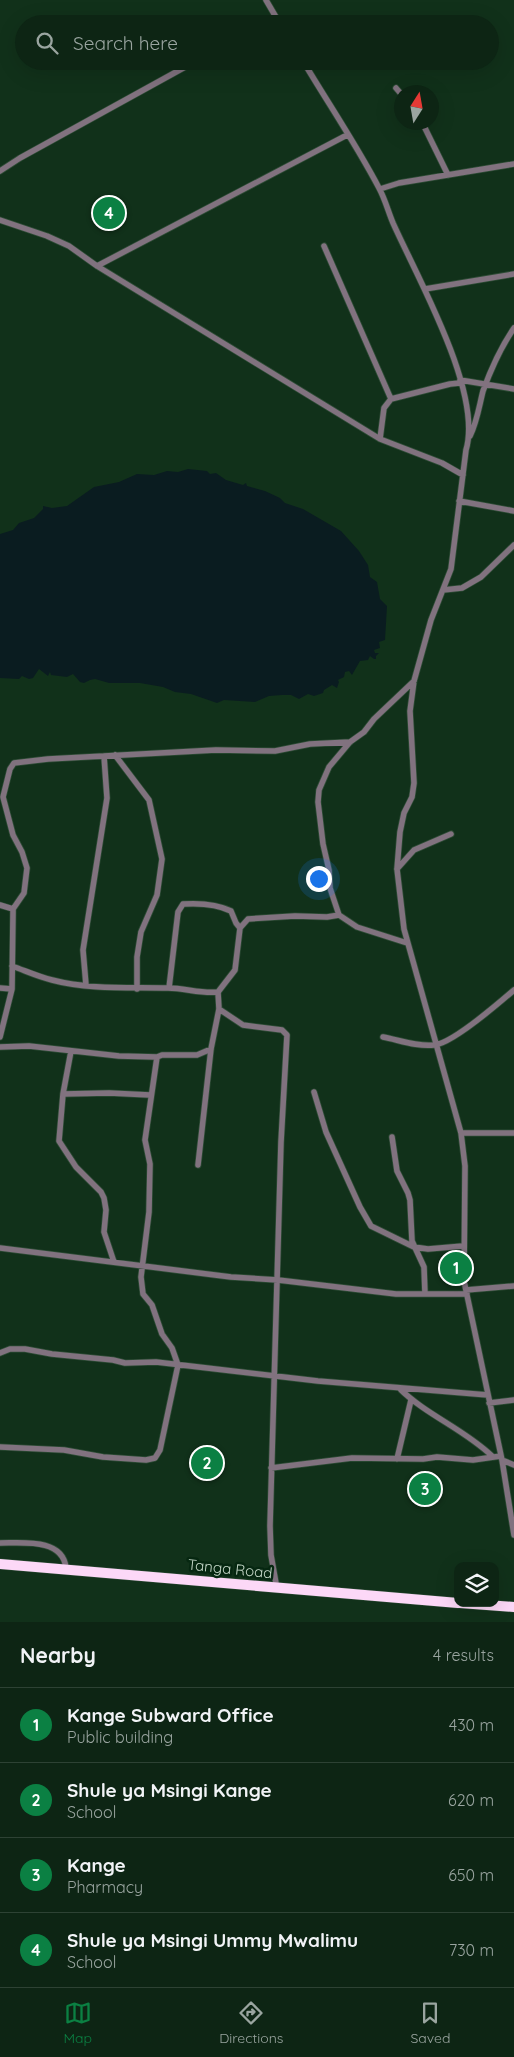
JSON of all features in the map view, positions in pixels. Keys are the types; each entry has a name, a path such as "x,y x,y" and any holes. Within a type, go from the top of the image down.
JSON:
{"highway":[{"name":"Tanga Road","path":"0,1564 66,1568 454,1603"},
{"name":"Tanga Road","path":"499,1606 514,1607"}],"street":[{"path":"266,0 275,15"},
{"path":"0,171 20,158 129,100 181,70"},
{"path":"308,70 380,189 392,222 425,289 451,351 460,380 468,418 469,438 462,474 451,569 431,620 414,681 410,711 414,783 412,797 404,813 400,832 397,869 407,943 461,1133 465,1166 464,1281 502,1458 514,1535"},
{"path":"426,130 448,175"},
{"path":"97,266 347,135"},
{"path":"380,189 514,164"},
{"path":"0,220 47,236 69,246 97,266 380,439 442,463 462,474"},
{"path":"324,246 391,399"},
{"path":"425,289 514,274"},
{"path":"469,438 475,426 486,384 498,354 514,328"},
{"path":"380,439 384,408 391,399 460,383 460,380"},
{"path":"460,380 514,389"},
{"path":"459,501 514,511"},
{"path":"443,590 462,588 481,577 514,545"},
{"path":"407,943 357,928 339,915 330,888 329,870 323,844 318,790 329,767 350,742 364,732 374,719 414,681"},
{"path":"0,1037 12,989 13,909 24,893 26,868 22,852 13,835 1,795 14,763 48,759 216,750 275,751 310,744 350,742"},
{"path":"115,755 149,800 162,859 157,895 141,932 137,957 137,989"},
{"path":"86,985 83,950 107,798 104,756"},
{"path":"397,869 414,850 450,834"},
{"path":"170,988 178,912 183,904 208,905 227,909 231,911 240,928"},
{"path":"0,905 13,909"},
{"path":"198,1165 210,1049 219,1009 218,992 235,970 240,928 248,919 339,915"},
{"path":"12,966 53,981 137,989 170,988 206,993 218,992"},
{"path":"0,988 12,989"},
{"path":"383,1037 422,1045 436,1045 463,1030 514,990"},
{"path":"219,1009 243,1024 282,1030 287,1035 281,1142 271,1468 271,1555 277,1588"},
{"path":"0,1047 29,1046 119,1056 157,1057 162,1055 197,1055 210,1049"},
{"path":"71,1051 62,1094 59,1141 76,1167 101,1192 104,1198 106,1210 104,1232 114,1262"},
{"path":"0,1448 64,1450 103,1457 146,1460 155,1458 160,1450 178,1365 172,1348 162,1334 152,1305 142,1290 141,1266 149,1212 150,1164 145,1140 157,1057"},
{"path":"314,1092 326,1132 360,1207 371,1226 414,1247 463,1246"},
{"path":"62,1094 109,1093 150,1095"},
{"path":"461,1133 514,1133"},
{"path":"392,1137 397,1171 410,1200 412,1241 424,1267 425,1294"},
{"path":"0,1248 232,1277 278,1280 396,1294 467,1292 514,1286"},
{"path":"0,1353 10,1349 25,1349 125,1363 156,1362 275,1376 488,1395"},
{"path":"399,1388 411,1400 480,1445 492,1456"},
{"path":"397,1459 411,1400"},
{"path":"489,1403 514,1400"},
{"path":"271,1468 352,1458 423,1459 437,1457 473,1460 492,1456 502,1458 514,1465"},
{"path":"507,1492 514,1490"},
{"path":"0,1543 50,1546 62,1556 66,1568"}],"shaded area":[{"path":"188,469 207,471 210,474 216,473 226,480 243,485 246,483 247,486 265,491 280,498 285,503 303,509 341,531 359,551 368,565 370,577 377,582 380,599 387,606 385,640 379,642 380,648 374,650 375,653 379,653 376,659 370,656 368,660 360,661 352,675 349,671 345,672 344,677 338,680 337,688 332,685 324,690 323,693 314,696 308,694 299,699 291,695 269,696 255,702 224,700 217,703 191,694 140,683 109,683 95,679 84,683 80,682 73,674 67,677 51,675 50,672 48,676 39,669 33,678 29,679 22,676 19,679 0,678 0,534 13,530 19,523 34,518 43,509 43,506 52,508 67,506 94,487 119,482 137,474 154,475 167,471 178,472"}],"place":[{"name":"Shule ya Msingi Ummy Mwalimu","path":"109,213"},
{"name":"Kange Subward Office","path":"456,1268"},
{"name":"Shule ya Msingi Kange","path":"207,1463"},
{"name":"Kange","path":"425,1489"}]}
